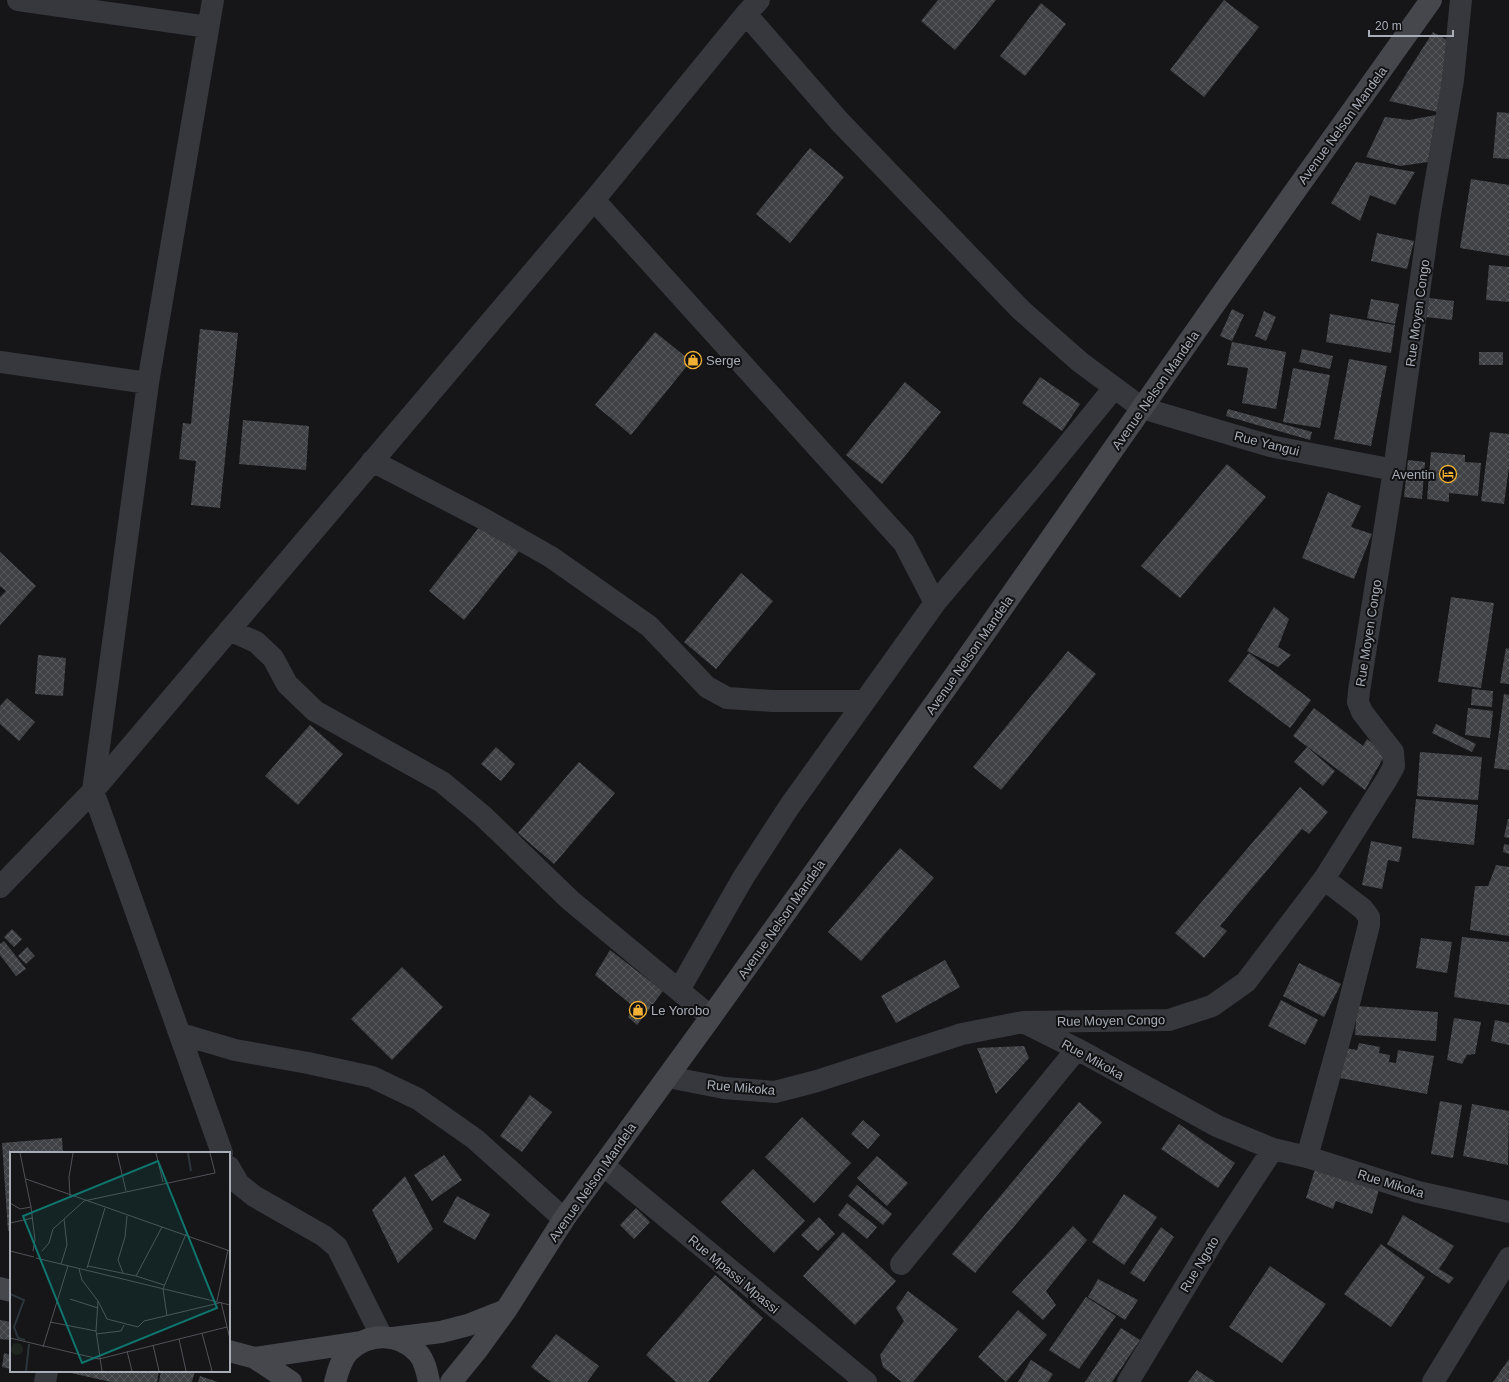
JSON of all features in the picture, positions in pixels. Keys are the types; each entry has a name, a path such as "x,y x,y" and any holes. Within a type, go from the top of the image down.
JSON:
{"street":[{"path":"18,0 208,27"},
{"path":"213,0 148,383 93,791 222,1152"},
{"name":"Avenue Nelson Mandela","path":"452,1382 506,1310 564,1219 712,1017 958,671 1232,278 1431,0"},
{"name":"Rue Moyen Congo","path":"1023,1022 1169,1020 1212,1006 1246,982 1324,879 1394,766 1393,752 1362,712 1358,702 1394,470 1430,214 1453,80 1461,0"},
{"path":"0,887 93,791 594,200 752,7"},
{"name":"Rue Yangui","path":"752,7 840,122 1020,310 1080,362 1114,388 1142,408 1270,446 1394,470"},
{"path":"594,200 904,543 935,602"},
{"path":"0,362 148,383"},
{"path":"679,990 751,865 789,807 935,602 1044,474 1114,388"},
{"path":"372,462 482,518 551,557 649,626 707,687 727,698 772,701 865,701"},
{"path":"229,630 256,642 273,658 287,684 314,711 442,782 483,816 570,900 712,1017"},
{"path":"1307,1157 1370,925 1369,917 1363,909 1324,879"},
{"name":"Rue Mikoka","path":"668,1077 724,1088 775,1092 817,1081 962,1034 1023,1022 1217,1126 1274,1149 1307,1157 1418,1192 1509,1212"},
{"path":"180,1034 235,1050 308,1063 372,1077 418,1098 475,1139 564,1219"},
{"path":"902,1264 1077,1050"},
{"name":"Rue Ngoto","path":"1128,1382 1216,1236 1274,1149"},
{"name":"Rue Mpassi Mpassi","path":"603,1165 866,1382"},
{"path":"230,1169 238,1184 254,1196 324,1236 337,1247 379,1339"},
{"path":"1433,1382 1509,1258"},
{"path":"0,1288 10,1291"},
{"path":"255,1358 379,1339 441,1332 468,1325 506,1310"},
{"path":"335,1382 339,1366 348,1352 379,1339 407,1344 419,1354 426,1367 429,1382"},
{"path":"230,1351 255,1358 291,1382"},
{"path":"45,1382 47,1372"}],"building":[{"path":"938,0 996,0 955,50 921,21"},
{"path":"1224,0 1259,27 1204,97 1170,70"},
{"path":"1041,3 1066,24 1025,76 1000,56"},
{"path":"1433,32 1447,40 1438,112 1389,101"},
{"path":"1497,112 1509,113 1509,159 1493,158"},
{"path":"1436,115 1428,162 1400,166 1366,157 1385,117 1409,120"},
{"path":"810,148 844,177 790,243 756,214"},
{"path":"1356,162 1415,172 1395,205 1370,195 1360,221 1331,203"},
{"path":"1471,179 1509,185 1509,256 1460,248"},
{"path":"1377,233 1414,241 1407,269 1371,261"},
{"path":"1489,265 1509,267 1509,302 1486,300"},
{"path":"1429,298 1454,301 1452,320 1426,317"},
{"path":"1371,299 1399,304 1395,324 1367,318"},
{"path":"1232,309 1244,315 1232,341 1220,336"},
{"path":"1264,311 1276,317 1266,341 1255,336"},
{"path":"1330,314 1395,325 1391,353 1326,342"},
{"path":"200,329 238,333 220,508 191,505 196,461 179,459 183,423 191,424"},
{"path":"655,332 691,361 631,435 595,405"},
{"path":"1232,342 1286,352 1276,409 1242,403 1248,368 1227,365"},
{"path":"1302,349 1333,356 1330,369 1299,362"},
{"path":"1479,352 1503,352 1503,365 1479,365"},
{"path":"1349,359 1387,366 1371,446 1334,439"},
{"path":"1293,368 1330,375 1320,428 1283,422"},
{"path":"1040,377 1080,404 1062,431 1022,403"},
{"path":"905,382 941,412 882,484 846,455"},
{"path":"1228,409 1312,432 1310,440 1226,416"},
{"path":"243,420 309,426 306,470 239,464"},
{"path":"1490,432 1509,434 1509,467 1504,504 1481,501"},
{"path":"1431,452 1465,455 1465,462 1481,463 1478,496 1449,493 1449,502 1427,499"},
{"path":"1408,460 1425,462 1422,499 1404,497"},
{"path":"1227,464 1266,497 1180,598 1141,566"},
{"path":"1328,492 1361,506 1351,527 1372,534 1354,579 1302,558"},
{"path":"484,521 520,550 464,620 429,591"},
{"path":"0,552 36,586 0,625 0,597 6,591 0,586"},
{"path":"741,573 773,601 716,669 684,642"},
{"path":"1451,597 1494,603 1481,688 1438,682"},
{"path":"1274,607 1289,619 1278,647 1291,655 1278,667 1247,651"},
{"path":"1506,648 1509,649 1509,684 1500,683"},
{"path":"1068,651 1096,674 1001,790 973,767"},
{"path":"1249,653 1311,700 1290,728 1228,681"},
{"path":"38,655 66,658 63,696 35,694"},
{"path":"1472,689 1493,691 1492,707 1471,705"},
{"path":"1504,694 1509,695 1509,770 1494,768"},
{"path":"7,698 35,722 19,741 0,724 0,706"},
{"path":"1314,708 1363,746 1367,739 1386,753 1365,790 1293,736"},
{"path":"1468,708 1493,711 1490,738 1465,735"},
{"path":"1436,724 1476,744 1472,752 1432,733"},
{"path":"310,725 343,754 298,805 265,776"},
{"path":"496,747 515,764 501,781 481,764"},
{"path":"1307,747 1335,771 1323,786 1294,762"},
{"path":"1420,752 1482,757 1478,800 1417,796"},
{"path":"579,762 615,793 554,864 518,833"},
{"path":"1300,787 1328,812 1309,834 1302,829 1220,926 1227,931 1204,958 1175,933"},
{"path":"1416,799 1478,805 1474,845 1412,838"},
{"path":"1509,819 1509,838 1504,837"},
{"path":"1371,841 1402,847 1399,862 1388,860 1382,889 1362,885"},
{"path":"1504,844 1509,845 1509,854 1503,852"},
{"path":"900,848 934,878 861,961 828,932"},
{"path":"1496,865 1509,867 1509,936 1470,930 1475,886 1488,886"},
{"path":"12,929 22,939 14,947 4,937"},
{"path":"1462,937 1509,942 1509,1005 1454,997"},
{"path":"1421,938 1452,942 1447,973 1416,968"},
{"path":"4,941 26,969 16,976 0,955 0,944"},
{"path":"27,947 35,956 26,964 18,956"},
{"path":"610,950 663,991 637,1025 628,1017 634,1007 595,975"},
{"path":"945,960 960,987 896,1023 881,996"},
{"path":"1299,963 1341,984 1324,1017 1283,996"},
{"path":"402,967 443,1007 392,1060 351,1019"},
{"path":"1281,1000 1318,1020 1305,1045 1268,1026"},
{"path":"1357,1006 1438,1012 1436,1041 1355,1035"},
{"path":"1454,1018 1481,1022 1475,1054 1467,1055 1462,1064 1447,1060"},
{"path":"1495,1020 1509,1023 1509,1045 1491,1041"},
{"path":"1359,1043 1380,1047 1379,1053 1390,1055 1389,1062 1396,1063 1398,1050 1434,1056 1427,1094 1340,1078 1345,1048 1357,1050"},
{"path":"1024,1046 1029,1058 996,1094 977,1048"},
{"path":"530,1095 552,1112 522,1152 500,1136"},
{"path":"1440,1101 1462,1105 1453,1158 1431,1154"},
{"path":"1079,1102 1102,1122 975,1273 952,1254"},
{"path":"1472,1104 1509,1111 1508,1165 1463,1156"},
{"path":"802,1117 851,1163 814,1203 765,1157"},
{"path":"863,1120 880,1135 868,1149 851,1134"},
{"path":"1179,1124 1235,1163 1218,1188 1161,1149"},
{"path":"62,1138 63,1152 10,1152 10,1231 8,1231 2,1143"},
{"path":"444,1155 462,1180 432,1201 414,1175"},
{"path":"877,1156 908,1183 887,1206 857,1178"},
{"path":"1316,1166 1380,1186 1372,1214 1336,1201 1333,1209 1306,1198"},
{"path":"753,1169 805,1221 774,1253 721,1202"},
{"path":"405,1176 433,1229 398,1263 372,1210"},
{"path":"857,1185 892,1214 883,1225 848,1196"},
{"path":"1124,1194 1157,1217 1124,1265 1092,1242"},
{"path":"457,1196 490,1214 475,1240 443,1222"},
{"path":"847,1203 877,1227 867,1239 838,1215"},
{"path":"636,1208 650,1222 634,1239 620,1225"},
{"path":"1403,1215 1454,1246 1439,1269 1454,1278 1449,1284 1387,1244"},
{"path":"819,1217 835,1234 818,1251 801,1235"},
{"path":"1073,1226 1087,1240 1046,1291 1056,1305 1043,1320 1012,1292"},
{"path":"1161,1227 1174,1237 1144,1282 1130,1273"},
{"path":"843,1232 896,1281 855,1325 803,1276"},
{"path":"1381,1244 1425,1277 1391,1327 1344,1294"},
{"path":"1270,1266 1326,1304 1282,1363 1229,1327"},
{"path":"715,1275 763,1318 708,1382 676,1382 646,1355"},
{"path":"1098,1279 1138,1300 1125,1320 1088,1297"},
{"path":"908,1291 958,1329 913,1382 902,1382 883,1367 880,1355 904,1321 896,1308"},
{"path":"1086,1297 1116,1316 1079,1369 1049,1350"},
{"path":"1018,1310 1047,1335 1006,1382 978,1357"},
{"path":"0,1320 10,1322 10,1340 0,1339"},
{"path":"1121,1328 1140,1340 1112,1382 1085,1382"},
{"path":"556,1334 599,1366 587,1382 551,1382 531,1367"},
{"path":"4,1353 10,1355 10,1369 2,1367"},
{"path":"1509,1359 1509,1382 1493,1382"},
{"path":"1031,1360 1053,1374 1048,1382 1018,1382"},
{"path":"1197,1370 1215,1382 1188,1382"},
{"path":"66,1372 159,1372 157,1382 111,1382"},
{"path":"161,1372 195,1372 192,1382 159,1382"},
{"path":"200,1376 218,1382 198,1382"}],"place":[{"name":"Serge","path":"693,360"},
{"name":"Aventin","path":"1448,474"},
{"name":"Le Yorobo","path":"638,1010"}]}
